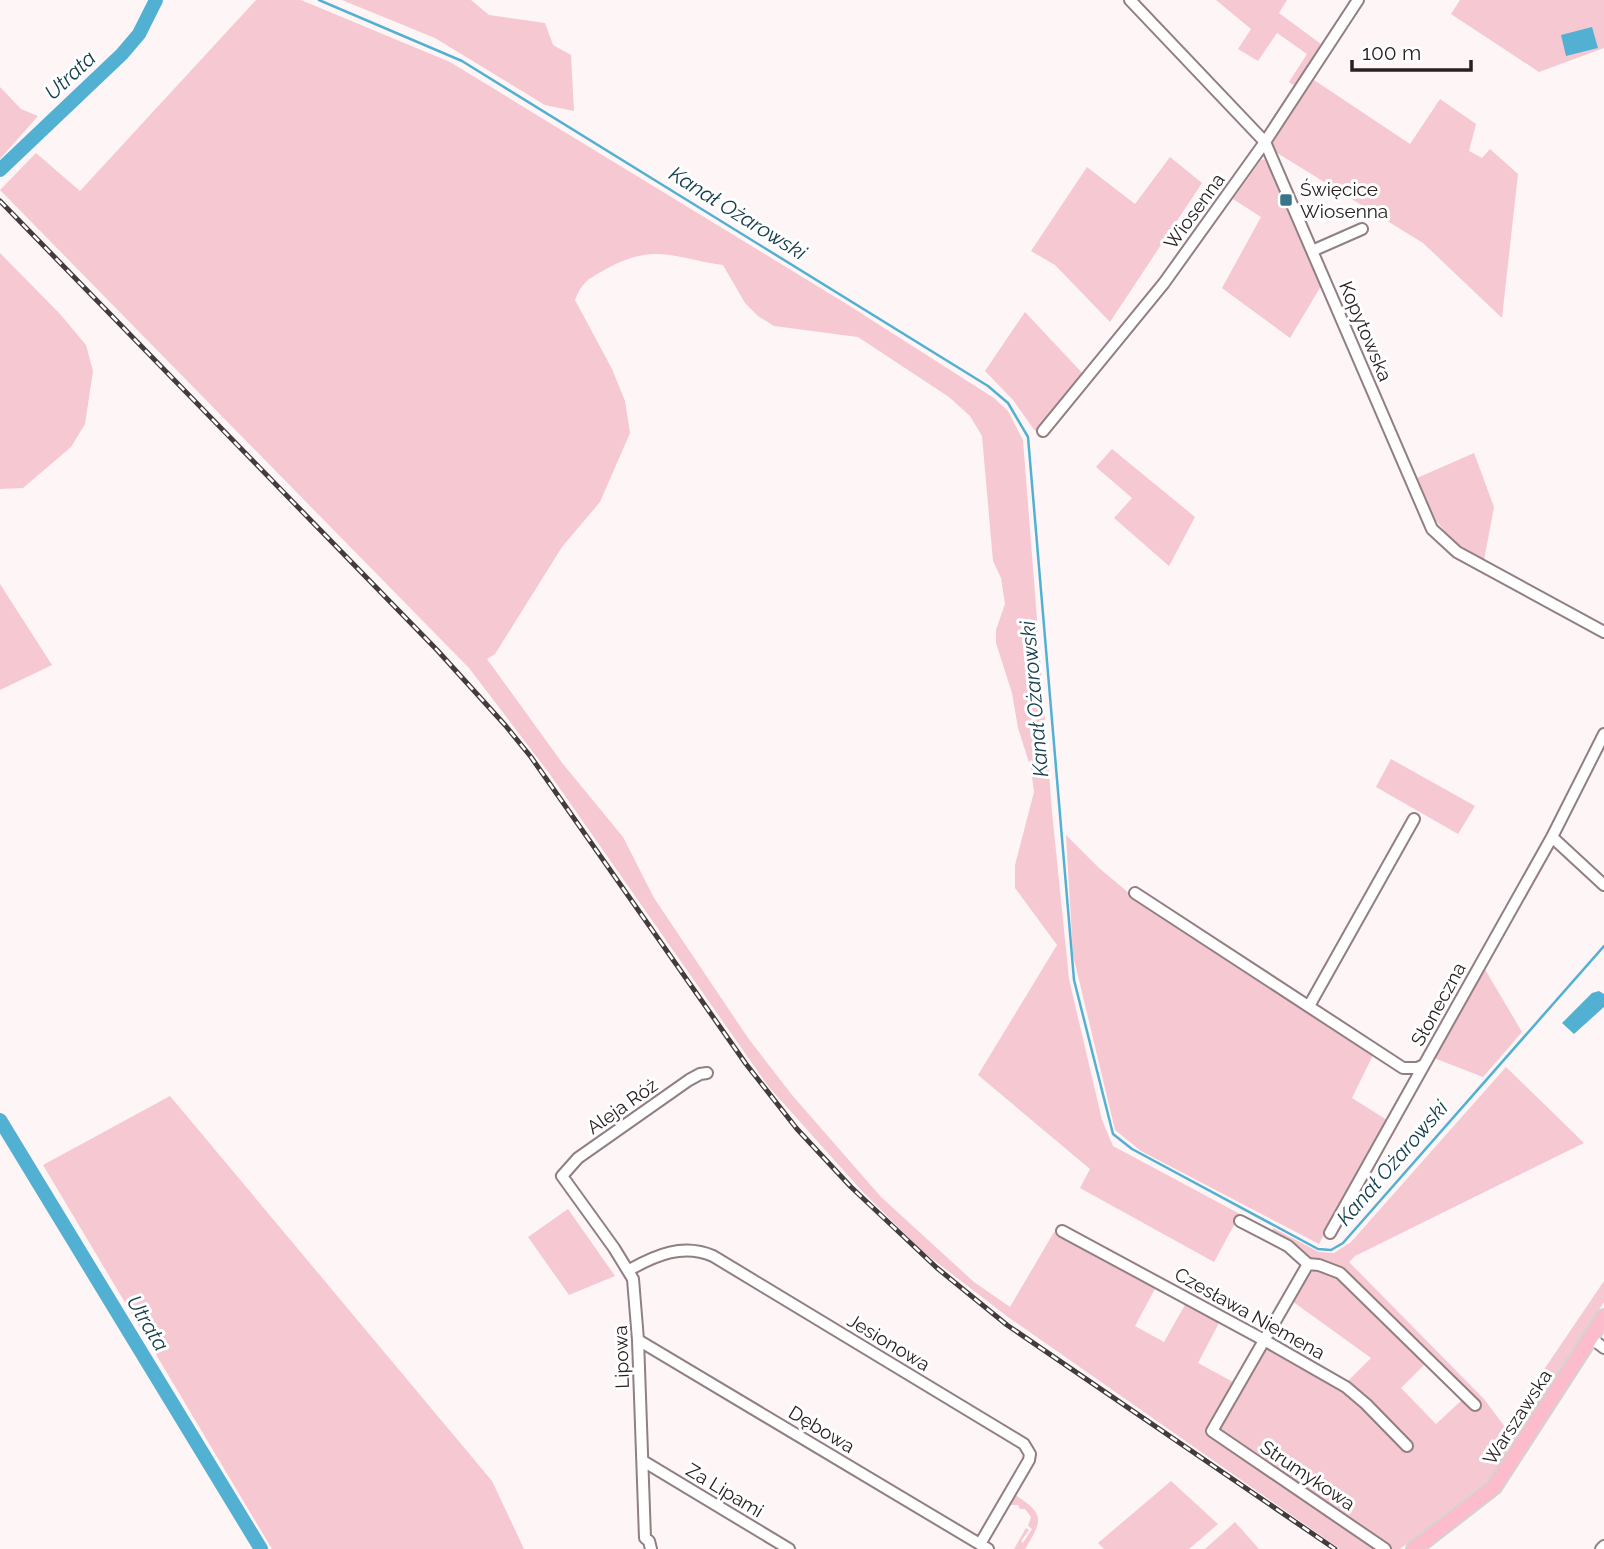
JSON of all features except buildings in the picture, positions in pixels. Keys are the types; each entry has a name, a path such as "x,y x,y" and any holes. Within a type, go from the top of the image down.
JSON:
{"main road":[{"name":"Warszawska","path":"1415,1549 1494,1487 1604,1317"}],"street":[{"name":"Kopytowska","path":"1130,0 1265,142 1432,529 1457,552 1604,632"},
{"name":"Wiosenna","path":"1043,431 1164,284 1265,142 1358,0"},
{"path":"1312,251 1362,229"},
{"name":"Słoneczna","path":"1135,893 1403,1068 1417,1068 1424,1065 1552,837 1604,734"},
{"path":"1309,1006 1414,819"},
{"path":"1552,837 1604,885"},
{"path":"1330,1234 1424,1065"},
{"name":"Aleja Róż","path":"562,1176 578,1158 689,1080 707,1073"},
{"name":"Lipowa","path":"562,1176 633,1279 638,1340 645,1538 648,1546 663,1549"},
{"path":"1240,1221 1288,1246 1308,1264 1340,1273 1475,1405"},
{"name":"Czesława Niemena","path":"1062,1231 1346,1387 1407,1446"},
{"name":"Jesionowa","path":"629,1270 679,1250 691,1249 713,1256 1024,1444 1030,1454 1029,1460 984,1546"},
{"path":"1264,1340 1308,1264"},
{"path":"1591,1338 1604,1348"},
{"name":"Dębowa","path":"638,1340 984,1546"},
{"name":"Strumykowa","path":"1264,1340 1212,1431 1385,1549"},
{"name":"Za Lipami","path":"643,1461 789,1549"}],"shaded area":[{"path":"256,0 301,0 450,62 845,303 994,398 1008,411 1023,440 1052,812 1069,979 1102,1120 1113,1146 1240,1214 1214,1262 1080,1188 1090,1169 978,1075 1057,945 1015,888 1015,865 1034,792 1031,769 996,643 996,630 1005,604 1001,578 993,561 982,436 970,416 949,397 858,337 774,326 758,316 745,303 723,265 653,254 625,260 608,268 587,281 575,300 612,369 625,401 630,433 600,502 562,547 495,654 487,659 563,764 623,837 654,898 748,1038 792,1095 881,1197 974,1282 1010,1307 1054,1232 1156,1287 1135,1326 1164,1342 1186,1303 1220,1321 1198,1363 1235,1383 1206,1434 1376,1549 1340,1549 1008,1317 922,1251 861,1190 768,1086 549,773 469,668 0,190 36,153 80,191"},
{"path":"342,0 471,0 489,15 545,23 553,45 571,55 574,111 545,105 435,38"},
{"path":"1216,0 1287,0 1279,13 1321,44 1295,86 1289,82 1307,54 1277,33 1258,61 1238,49 1251,29"},
{"path":"1460,0 1604,0 1604,48 1539,72 1451,14"},
{"path":"1314,80 1410,144 1440,99 1476,124 1469,151 1482,158 1490,149 1518,174 1502,318 1423,243 1274,151 1272,139"},
{"path":"0,87 21,109 38,116 0,159"},
{"path":"1170,157 1202,183 1110,322 1055,265 1031,251 1087,167 1135,204"},
{"path":"1266,159 1321,286 1290,338 1222,288 1261,217 1233,199 1261,160"},
{"path":"0,253 60,314 86,345 93,371 85,424 71,447 23,488 0,489"},
{"path":"1025,312 1085,376 1035,431 1013,400 985,371"},
{"path":"1112,449 1195,517 1169,566 1114,518 1132,498 1096,467"},
{"path":"1474,453 1494,507 1484,560 1453,541 1427,510 1417,478"},
{"path":"0,584 52,665 0,690"},
{"path":"1391,759 1475,806 1458,834 1376,787"},
{"path":"1066,835 1130,894 1374,1053 1352,1098 1387,1120 1319,1244 1141,1151 1115,1130 1073,955"},
{"path":"1483,966 1522,1032 1483,1077 1434,1058"},
{"path":"1506,1067 1584,1143 1355,1256 1349,1262 1484,1399 1505,1427 1604,1281 1604,1302 1495,1475 1400,1549 1387,1549 1218,1431 1270,1337 1347,1382 1371,1358 1292,1301 1310,1272 1319,1269 1338,1278 1427,1362 1401,1388 1436,1424 1463,1399 1473,1412 1478,1407 1339,1270 1311,1262 1271,1234 1273,1228 1319,1252 1334,1253 1351,1242"},
{"path":"170,1096 492,1481 524,1549 272,1549 43,1165"},
{"path":"568,1209 615,1276 569,1295 528,1237"},
{"path":"1171,1481 1218,1524 1189,1549 1104,1549 1098,1543"},
{"path":"1012,1493 1030,1506 1038,1516 1036,1530 1025,1549 1014,1549 1026,1528 1029,1530 1021,1541 1023,1543 1032,1529 1028,1526 1031,1517 1018,1505 1008,1505"},
{"path":"1235,1522 1259,1549 1205,1549"}],"water":[{"path":"1592,27 1598,48 1566,56 1561,35"},
{"path":"1599,991 1604,994 1604,1007 1574,1034 1562,1023 1592,993"}],"waterway":[{"name":"Utrata","path":"0,170 122,54 139,34 156,0"},
{"name":"Kanał Ożarowski","path":"319,0 462,61 988,386 1008,403 1028,437 1074,980 1113,1134 1132,1149 1318,1249 1331,1250 1343,1243 1604,946"},
{"name":"Utrata","path":"0,1120 261,1549"}],"railway":[{"path":"0,201 437,650 505,725 531,757 746,1064 797,1129 851,1187 937,1268 1007,1325 1335,1549"}],"place":[{"name":"Święcice Wiosenna","path":"1286,200"}]}
